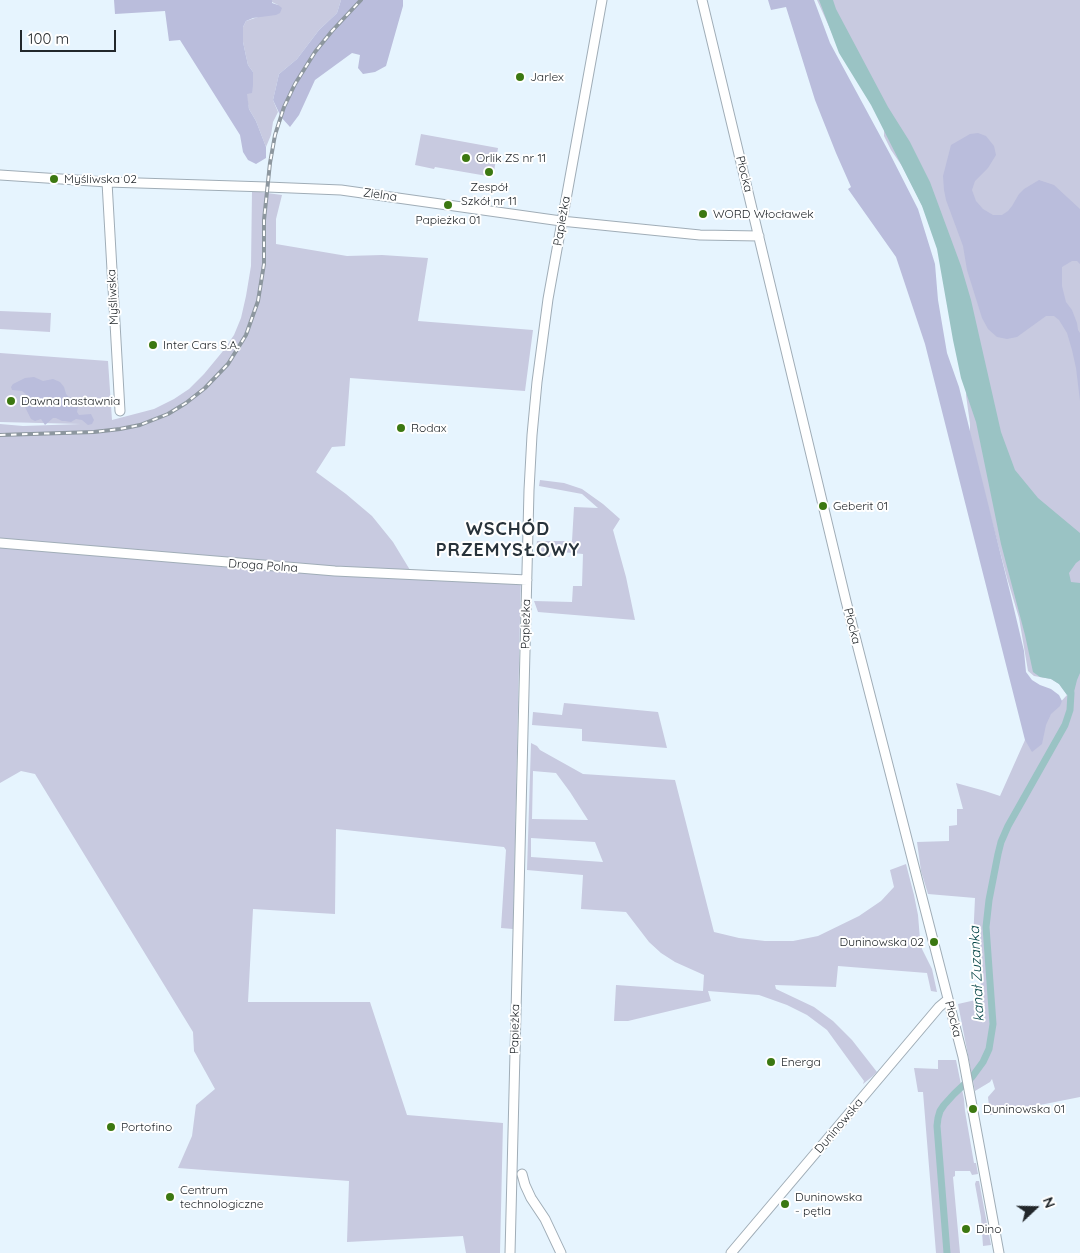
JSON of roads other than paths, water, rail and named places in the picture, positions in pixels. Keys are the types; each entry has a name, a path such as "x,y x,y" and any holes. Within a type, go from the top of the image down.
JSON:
{"street":[{"name":"Papieżka","path":"510,1253 530,469 536,390 548,299 602,0"},
{"name":"Płocka","path":"702,0 844,592 965,1068 1000,1253"},
{"name":"Zielna","path":"0,175 107,182 268,186 341,190 561,221 700,235 759,236"},
{"name":"Myśliwska","path":"107,182 120,411"},
{"name":"Droga Polna","path":"0,543 326,571 527,580"},
{"name":"Duninowska","path":"731,1253 939,1007 948,1001"},
{"path":"522,1174 531,1198 545,1218 561,1253"}],"waterway":[{"name":"kanał Zuzanka","path":"947,1253 937,1126 938,1118 944,1105 972,1077 983,1062 989,1049 993,1024 986,927 998,854 1008,826 1065,725 1070,710 1071,693"}],"railway":[{"path":"0,435 94,432 140,425 168,414 186,403 205,388 228,364 246,335 258,301 264,264 264,220 270,163 275,135 284,107 295,84 315,52 361,0"}],"place":[{"name":"Jarlex","path":"520,77"},
{"name":"Orlik ZS nr 11","path":"466,158"},
{"name":"Zespół Szkół nr 11","path":"489,172"},
{"name":"Myśliwska 02","path":"54,179"},
{"name":"Papieżka 01","path":"448,205"},
{"name":"WORD Włocławek","path":"703,214"},
{"name":"Inter Cars S.A.","path":"153,345"},
{"name":"Dawna nastawnia","path":"11,401"},
{"name":"Rodax","path":"401,428"},
{"name":"Geberit 01","path":"823,506"},
{"name":"Duninowska 02","path":"934,942"},
{"name":"Energa","path":"771,1062"},
{"name":"Duninowska 01","path":"973,1109"},
{"name":"Portofino","path":"111,1127"},
{"name":"Centrum technologiczne","path":"170,1197"},
{"name":"Duninowska - pętla","path":"785,1204"},
{"name":"Dino","path":"966,1229"}],"district":[{"name":"WSCHÓD PRZEMYSŁOWY","path":"508,540"}]}
